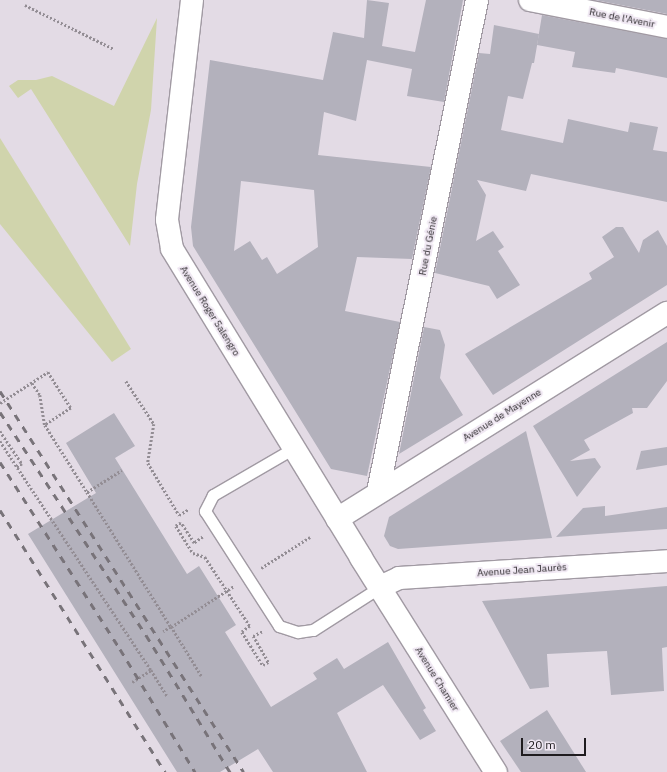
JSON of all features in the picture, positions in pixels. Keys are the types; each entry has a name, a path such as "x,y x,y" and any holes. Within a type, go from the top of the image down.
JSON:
{"street":[{"name":"Avenue Roger Salengro","path":"192,0 167,220 172,249 337,519 380,586"},
{"name":"Rue du Génie","path":"378,492 477,0"},
{"name":"Rue de l'Avenir","path":"530,0 667,27"},
{"name":"Avenue de Mayenne","path":"337,519 667,313"},
{"name":"Avenue Jean Jaurès","path":"380,586 398,578 667,561"},
{"name":"Avenue Chamier","path":"380,586 496,772"}],"lane":[{"path":"294,448 213,495 205,507 205,511 279,626 298,632 312,630 380,586"}],"path":[{"path":"25,5 114,49"},
{"path":"0,403 48,372 71,408 45,425"},
{"path":"126,381 154,424 148,463 179,515 192,507"},
{"path":"32,383 40,395 45,425 202,676"},
{"path":"0,431 22,464 17,467"},
{"path":"0,441 167,696"},
{"path":"87,492 122,470"},
{"path":"208,533 194,543 181,523 176,526 193,553 205,557 250,626 242,632 263,665 268,662 253,636 279,626"},
{"path":"163,632 310,537"},
{"path":"132,682 151,670"}],"green space":[{"path":"157,18 151,110 137,184 130,246 31,89 18,98 9,86 18,80 36,80 52,76 114,106"},
{"path":"0,138 131,349 112,362 0,224"}],"building":[{"path":"367,0 389,3 382,46 415,52 426,0 463,0 444,102 407,96 412,69 367,60 356,121 324,112 318,155 431,167 412,259 357,257 345,311 400,322 367,476 331,469 193,246 191,227 210,60 323,80 333,32 364,38","holes":["241,181 314,190 318,247 277,274 267,257 262,260 250,241 234,251"]},
{"path":"595,0 667,0 667,14"},
{"path":"542,15 667,39 667,78 616,68 615,73 572,67 575,52 537,45"},
{"path":"494,25 539,34 534,63 532,63 523,99 508,96 501,130 563,143 568,119 628,132 630,122 658,127 653,150 667,152 667,202 531,174 526,191 477,180 486,195 476,241 493,231 504,247 498,251 520,285 497,299 489,286 435,273 479,53 490,54"},
{"path":"616,227 623,227 639,253 643,240 658,230 667,246 667,285 493,395 465,354 592,279 589,273 614,257 602,237"},
{"path":"424,327 440,330 445,345 440,378 463,415 399,454"},
{"path":"667,342 667,381 647,408 632,408 633,413 584,440 590,450 570,461 595,458 601,467 577,497 533,426"},
{"path":"114,413 135,446 115,458 187,574 199,566 236,625 225,632 271,707 317,679 313,673 337,658 344,669 388,642 426,708 423,710 436,731 420,740 383,685 337,713 367,772 273,772 258,749 220,772 177,772 28,534 96,493 66,443"},
{"path":"526,431 552,538 398,549 390,546 384,536 389,517"},
{"path":"667,447 667,465 636,470 641,451"},
{"path":"605,506 605,516 667,507 667,529 556,537 583,508"},
{"path":"667,586 667,647 662,648 664,691 611,695 607,651 547,654 549,687 530,689 482,601"},
{"path":"547,710 586,772 521,772 500,741"}],"railway":[{"path":"0,391 244,772"},
{"path":"0,412 146,635 230,772"},
{"path":"0,462 120,649 195,772"},
{"path":"0,510 165,772"}]}
